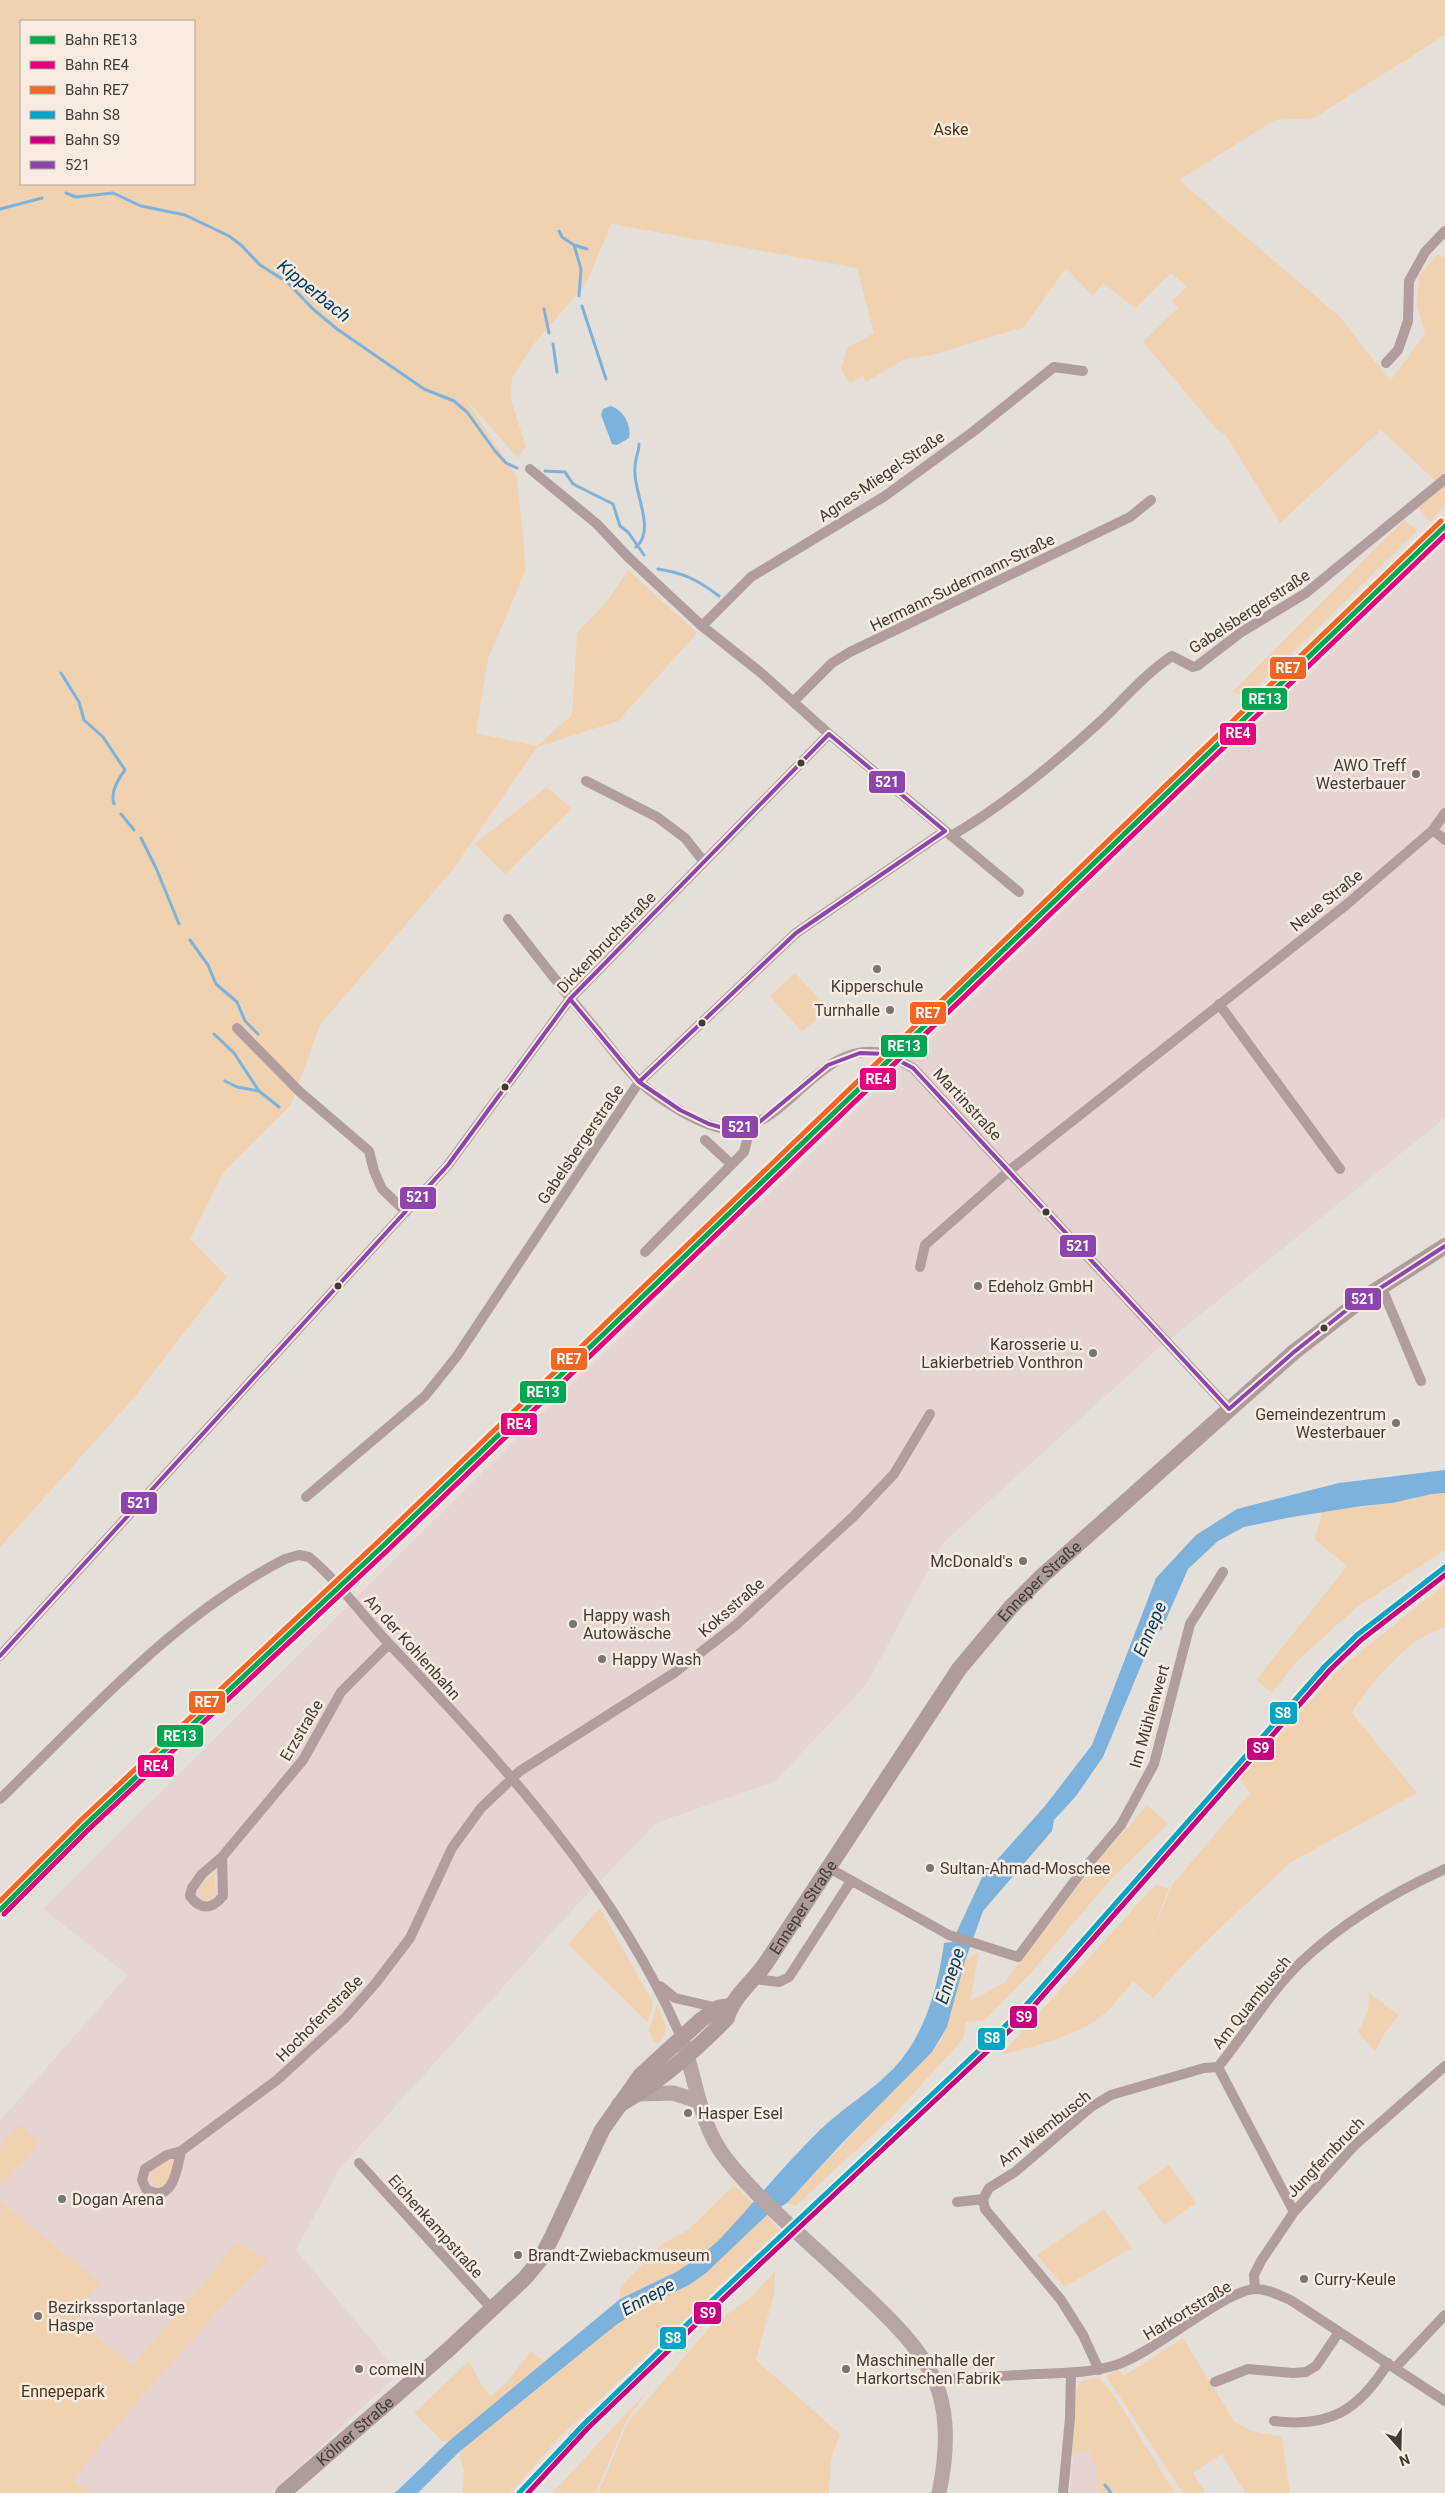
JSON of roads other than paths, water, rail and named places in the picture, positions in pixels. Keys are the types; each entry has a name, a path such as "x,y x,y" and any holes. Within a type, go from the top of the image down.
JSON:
{"main road":[{"name":"Enneper Straße","path":"492,2309 525,2278 540,2260 602,2130 640,2076 681,2037 724,2007 755,1979 943,1692 989,1632 1041,1577 1294,1352 1381,1286 1445,1246"},
{"name":"Enneper Straße","path":"619,2105 638,2094 688,2054 727,2018 724,2007"},
{"path":"681,2037 688,2054 698,2101 711,2134 721,2151 755,2190 893,2323 912,2345 933,2380 939,2392 945,2442 946,2464 939,2493"},
{"path":"638,2094 673,2093 698,2101"},
{"name":"Kölner Straße","path":"283,2493 492,2309"}],"street":[{"path":"1386,363 1398,350 1408,320 1409,281 1425,252 1445,231"},
{"name":"Agnes-Miegel-Straße","path":"702,626 751,577 884,496 974,431 1054,367 1083,371"},
{"path":"530,469 597,524 628,557 702,626 794,701 829,734 1019,892"},
{"name":"Gabelsbergerstraße","path":"306,1497 425,1396 457,1356 640,1082 796,933 948,833 1012,794 1100,721 1157,665 1172,656 1193,667 1197,666 1240,633 1313,588 1445,479"},
{"name":"Hermann-Sudermann-Straße","path":"794,701 832,663 850,652 1130,517 1151,500"},
{"name":"Dickenbruchstraße","path":"0,1656 406,1212 465,1143 570,999 829,734"},
{"path":"586,781 657,817 684,838 704,862"},
{"name":"Neue Straße","path":"1010,1170 1346,905 1433,830 1445,813"},
{"path":"1433,830 1445,840"},
{"name":"Martinstraße","path":"508,919 570,999 640,1082 680,1110 709,1124 727,1129 743,1128 757,1124 828,1065 860,1053 886,1054 913,1068 1010,1170 1230,1409"},
{"path":"1219,1004 1340,1169"},
{"path":"237,1028 300,1092 369,1151 374,1171 382,1189 406,1212"},
{"path":"646,1252 744,1152 747,1140 743,1128"},
{"path":"705,1140 731,1164"},
{"path":"920,1267 925,1245 1010,1170"},
{"path":"1381,1286 1421,1381"},
{"name":"Koksstraße","path":"512,1779 540,1757 674,1673 736,1625 854,1516 894,1474 930,1414"},
{"name":"An der Kohlenbahn","path":"0,1799 157,1646 208,1606 285,1559 299,1555 309,1557 512,1779 578,1859 621,1922 657,1984 681,2037"},
{"name":"Im Mühlenwert","path":"829,1868 949,1935 1018,1957 1079,1875 1121,1825 1154,1764 1190,1624 1223,1572"},
{"name":"Erzstraße","path":"222,1857 223,1896 214,1905 198,1906 190,1896 192,1888 202,1874 222,1857 303,1760 341,1692 389,1644"},
{"name":"Hochofenstraße","path":"181,2151 173,2184 169,2190 157,2194 146,2190 142,2180 145,2169 167,2155 181,2151 277,2080 344,2018 369,1990 410,1938 452,1848 481,1808 512,1779"},
{"name":"Am Quambusch","path":"1294,2212 1218,2067 1301,1963 1355,1918 1393,1894 1445,1869"},
{"path":"755,1979 780,1982 789,1978 851,1881"},
{"name":"An der Kohlenbahn","path":"657,1984 676,1998 724,2007"},
{"name":"Jungfernbruch","path":"1255,2289 1254,2275 1261,2261 1294,2212 1355,2145 1445,2066"},
{"name":"Am Wiembusch","path":"983,2199 989,2188 1015,2172 1075,2118 1111,2095 1204,2068 1218,2067"},
{"name":"Eichenkampstraße","path":"359,2163 492,2309"},
{"path":"957,2202 983,2199 985,2209 1061,2300 1083,2335 1099,2370"},
{"name":"Harkortstraße","path":"933,2380 1099,2370 1140,2355 1232,2298 1255,2289 1270,2292 1292,2301 1445,2401"},
{"path":"1274,2421 1306,2423 1342,2413 1363,2397 1392,2365 1445,2315"},
{"path":"1215,2382 1248,2370 1306,2372 1316,2366 1339,2332"},
{"path":"1063,2493 1070,2418 1071,2373"}],"water":[{"path":"611,406 623,414 628,423 630,433 629,438 617,445 612,444 601,415 603,409"},
{"name":"Ennepe","path":"1445,1470 1445,1493 1392,1503 1292,1517 1244,1527 1218,1541 1188,1569 1161,1631 1158,1625 1103,1757 1076,1796 1054,1820 1052,1831 983,1911 965,1961 947,2027 932,2052 843,2142 787,2203 767,2215 706,2273 689,2285 644,2307 616,2325 459,2452 418,2493 395,2493 449,2441 620,2299 676,2272 699,2257 718,2241 821,2129 877,2084 905,2055 922,2026 934,1993 944,1943 952,1942 986,1869 988,1870 1045,1806 1092,1745 1156,1578 1196,1535 1237,1509 1339,1483"}],"waterway":[{"name":"Kipperbach","path":"66,193 76,197 113,193 141,206 185,215 229,236 241,245 260,265 287,282 313,309 337,329 424,389 454,401 467,412 506,463 517,468"},
{"name":"Kipperbach","path":"0,209 42,198"},
{"path":"559,231 562,237 574,245 581,269 579,296"},
{"path":"574,245 587,249"},
{"path":"582,306 606,379"},
{"path":"544,309 549,333"},
{"path":"553,344 557,372"},
{"path":"636,547 642,539 644,530 644,520 635,477 635,464 639,444"},
{"name":"Kipperbach","path":"545,471 565,472 573,484 613,504 620,526 628,532 644,555"},
{"name":"Kipperbach","path":"658,569 690,578 719,596"},
{"path":"61,673 79,702 84,720 103,737 125,770 114,790 114,804"},
{"path":"121,814 134,830"},
{"path":"141,838 156,868 179,924"},
{"path":"190,940 208,965 216,984 237,1002 245,1021 258,1034"},
{"path":"214,1034 234,1053 259,1091 279,1107"},
{"path":"225,1081 237,1087 259,1091"},
{"path":"1105,2485 1111,2493"}],"rail line":[{"name":"RE7","path":"0,1901 81,1820 381,1539 1441,521"},
{"name":"RE13","path":"0,1910 85,1825 385,1544 1445,526"},
{"name":"RE4","path":"4,1914 89,1829 389,1549 1445,535"},
{"name":"S8","path":"519,2493 584,2424 705,2307 1020,2012 1325,1666 1357,1635 1445,1567"},
{"name":"S9","path":"528,2493 588,2428 1024,2017 1330,1670 1361,1640 1445,1575"}],"place":[{"name":"AWO Treff Westerbauer","path":"1416,774"},
{"name":"Kipperschule","path":"877,969"},
{"name":"Turnhalle","path":"890,1010"},
{"name":"Edeholz GmbH","path":"978,1286"},
{"name":"Karosserie u. Lakierbetrieb Vonthron","path":"1093,1353"},
{"name":"Gemeindezentrum Westerbauer","path":"1396,1423"},
{"name":"McDonald's","path":"1023,1561"},
{"name":"Happy wash Autowäsche","path":"573,1624"},
{"name":"Happy Wash","path":"602,1659"},
{"name":"Sultan-Ahmad-Moschee","path":"930,1868"},
{"name":"Hasper Esel","path":"688,2113"},
{"name":"Dogan Arena","path":"62,2199"},
{"name":"Brandt-Zwiebackmuseum","path":"518,2255"},
{"name":"Curry-Keule","path":"1304,2279"},
{"name":"Bezirkssportanlage Haspe","path":"38,2316"},
{"name":"comeIN","path":"359,2369"},
{"name":"Maschinenhalle der Harkortschen Fabrik","path":"846,2369"}],"park label":[{"name":"Aske","path":"951,129"},
{"name":"Ennepepark","path":"63,2391"}]}
